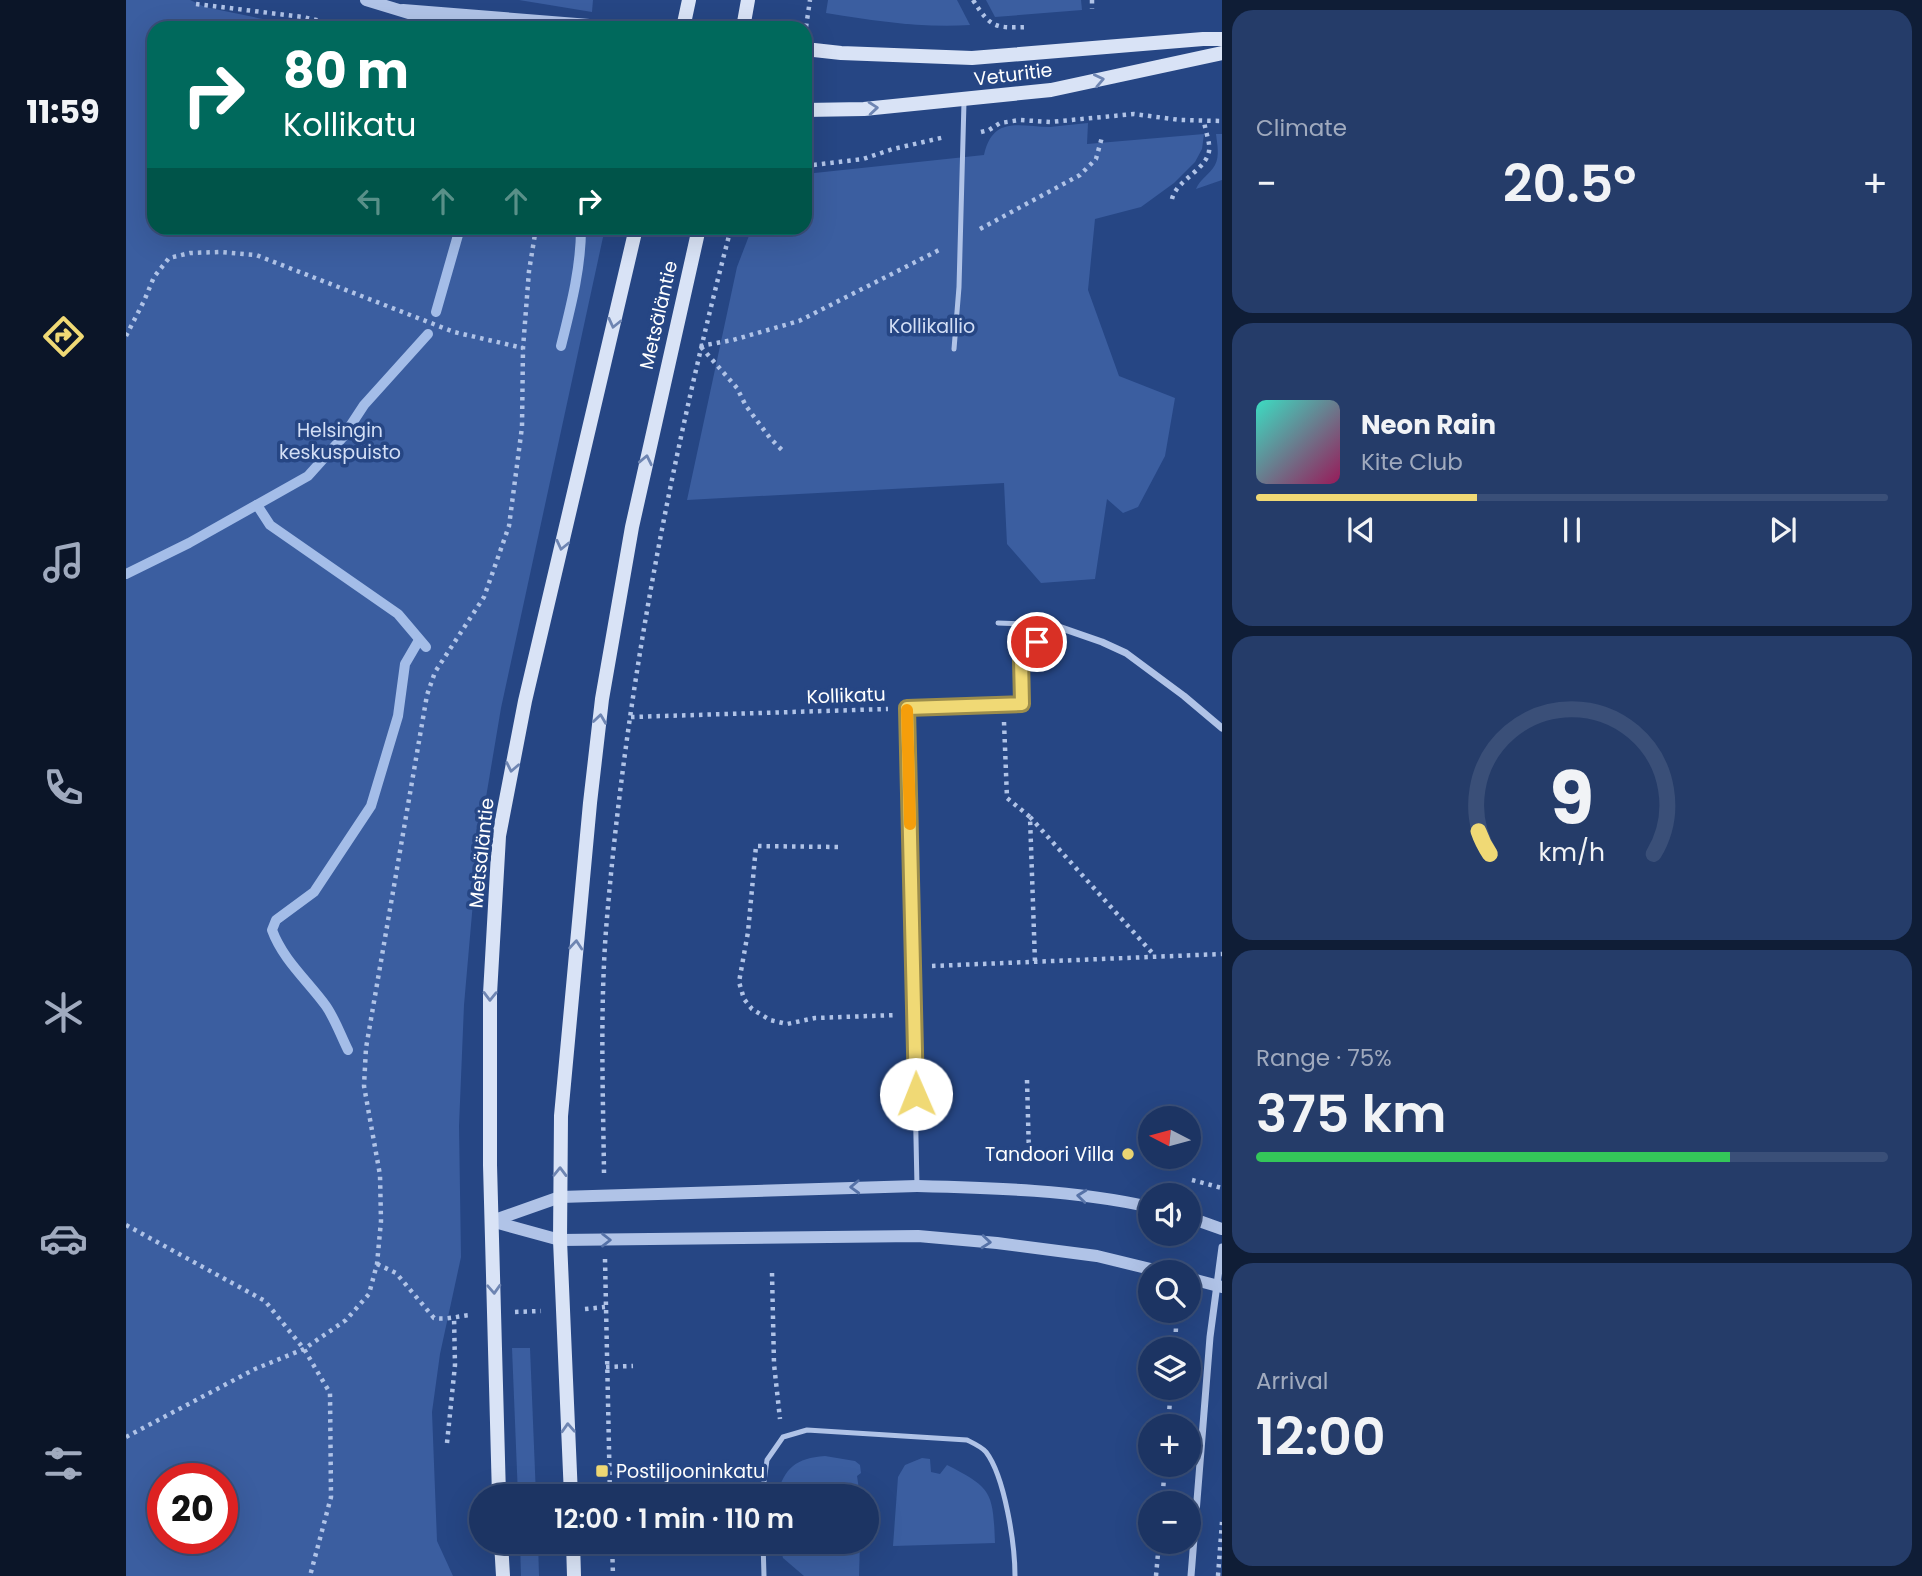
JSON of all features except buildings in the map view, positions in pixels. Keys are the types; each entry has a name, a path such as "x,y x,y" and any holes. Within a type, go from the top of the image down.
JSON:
{"main road":[{"path":"684,21 689,0"},
{"path":"744,21 748,0"},
{"name":"Veturitie","path":"812,50 972,58 1222,39"},
{"name":"Veturitie","path":"812,110 864,109 1051,90 1222,53"},
{"name":"Metsäläntie","path":"499,1484 491,1221 490,994 499,836 525,701 634,235"},
{"name":"Metsäläntie","path":"570,1484 560,1240 561,1116 567,1029 602,699 632,527 697,235"},
{"path":"502,1554 503,1576"},
{"path":"573,1554 574,1576"}],"street":[{"path":"366,0 437,21"},
{"path":"403,10 540,21"},
{"path":"1052,625 1126,653 1222,728"},
{"path":"491,1221 560,1197 917,1186 977,1187 1119,1200 1138,1204"},
{"path":"491,1221 560,1240 918,1236 1097,1256 1138,1266"},
{"path":"1201,1222 1222,1229"},
{"path":"1191,1576 1222,1247"},
{"path":"1201,1281 1219,1286"}],"lane":[{"path":"954,349 959,288 964,99"},
{"path":"998,623 1052,625"},
{"path":"1003,705 1022,704 1021,658 1052,625"},
{"name":"Kollikatu","path":"907,708 1003,705"},
{"path":"907,708 917,1186"},
{"path":"764,1484 767,1460 783,1437 807,1430 967,1440 985,1450 995,1468 1003,1493 1015,1576"},
{"path":"763,1554 764,1576"}],"path":[{"path":"807,21 810,0"},
{"path":"973,0 985,19"},
{"path":"1092,0 1092,9"},
{"path":"195,5 321,21"},
{"path":"812,165 863,159 893,149 989,130 1000,123 1020,120 1050,122 1134,114 1222,121"},
{"path":"1172,199 1174,191 1209,155 1210,145 1204,121"},
{"path":"700,346 733,340 799,321 959,240 1080,175 1096,159 1102,137"},
{"path":"126,1437 255,1369 304,1349 346,1320 369,1294 377,1264 381,1221 380,1175 364,1086 368,1034 427,695 435,672 484,597 509,526 522,427 523,348 535,235"},
{"path":"604,1196 602,1059 606,933 631,717 656,552 700,346 729,235"},
{"path":"126,335 154,277 169,258 190,253 220,252 256,255 454,332 523,348"},
{"path":"700,346 737,388 746,406 769,438 782,450"},
{"path":"1003,705 1007,798 1030,817 1155,957"},
{"name":"Kollikatu","path":"631,717 907,708"},
{"path":"1030,817 1035,962"},
{"path":"838,846 756,846 748,932 739,982 744,999 752,1009 770,1020 787,1024 815,1018 914,1015"},
{"path":"913,967 1222,954"},
{"path":"1027,1080 1030,1154"},
{"path":"1192,1180 1222,1188"},
{"path":"126,1226 265,1301 304,1349 330,1393 331,1497 310,1576"},
{"path":"604,1240 610,1484"},
{"path":"377,1264 396,1273 433,1318 446,1320 454,1316 605,1307"},
{"path":"772,1273 774,1364 783,1437"},
{"path":"447,1443 455,1365 454,1316"},
{"path":"1176,1327 1176,1337"},
{"path":"606,1367 633,1366"},
{"path":"1218,1576 1222,1522"},
{"path":"612,1554 613,1576"},
{"path":"1156,1576 1158,1554"}],"green space":[{"name":"Helsingin keskuspuisto","path":"126,0 190,0 205,7 272,21 147,21 147,235 603,235 501,708 478,845 464,1005 459,1126 461,1257 440,1354 432,1412 437,1541 453,1576 126,1576"},
{"path":"519,0 593,0 592,12"},
{"path":"828,0 957,0 970,25 916,25 826,13"},
{"path":"986,0 1081,0 1082,10 995,17"},
{"name":"Kollikallio","path":"1088,123 1087,144 1204,134 1202,149 1195,162 1174,183 1141,207 1095,219 1088,290 1119,376 1175,398 1165,456 1138,507 1123,513 1107,499 1095,579 1041,583 1007,544 1004,483 687,500 737,267 749,235 812,235 812,173 984,155 988,142 1001,129 1018,125 1050,127"},
{"path":"1216,134 1222,134 1222,180 1196,189 1217,161"},
{"path":"512,1348 530,1348 536,1484 518,1484"},
{"path":"815,1457 855,1461 860,1465 858,1484 781,1484 793,1466"},
{"path":"922,1458 930,1459 931,1472 940,1474 947,1465 981,1486 991,1502 995,1543 893,1546 898,1477 905,1465"},
{"path":"520,1554 538,1554 539,1576 521,1576"},
{"path":"782,1554 860,1554 859,1576 804,1576 783,1558"}],"waterway":[{"path":"436,312 458,235"},
{"path":"561,346 572,302 581,235"},
{"path":"126,574 189,543 308,476 343,437 364,405 428,334"},
{"path":"257,505 270,525 398,614 426,647"},
{"path":"348,1050 329,1011 289,961 272,930 276,920 314,892 371,806 398,716 405,664 419,640"}],"slow traffic":[{"path":"907,710 910,824"}],"place":[{"name":"Tandoori Villa","path":"1128,1154"},
{"name":"Postiljooninkatu","path":"602,1471"}],"route":[{"path":"916,1094 907,708 1022,704 1021,658 1037,642"}]}
